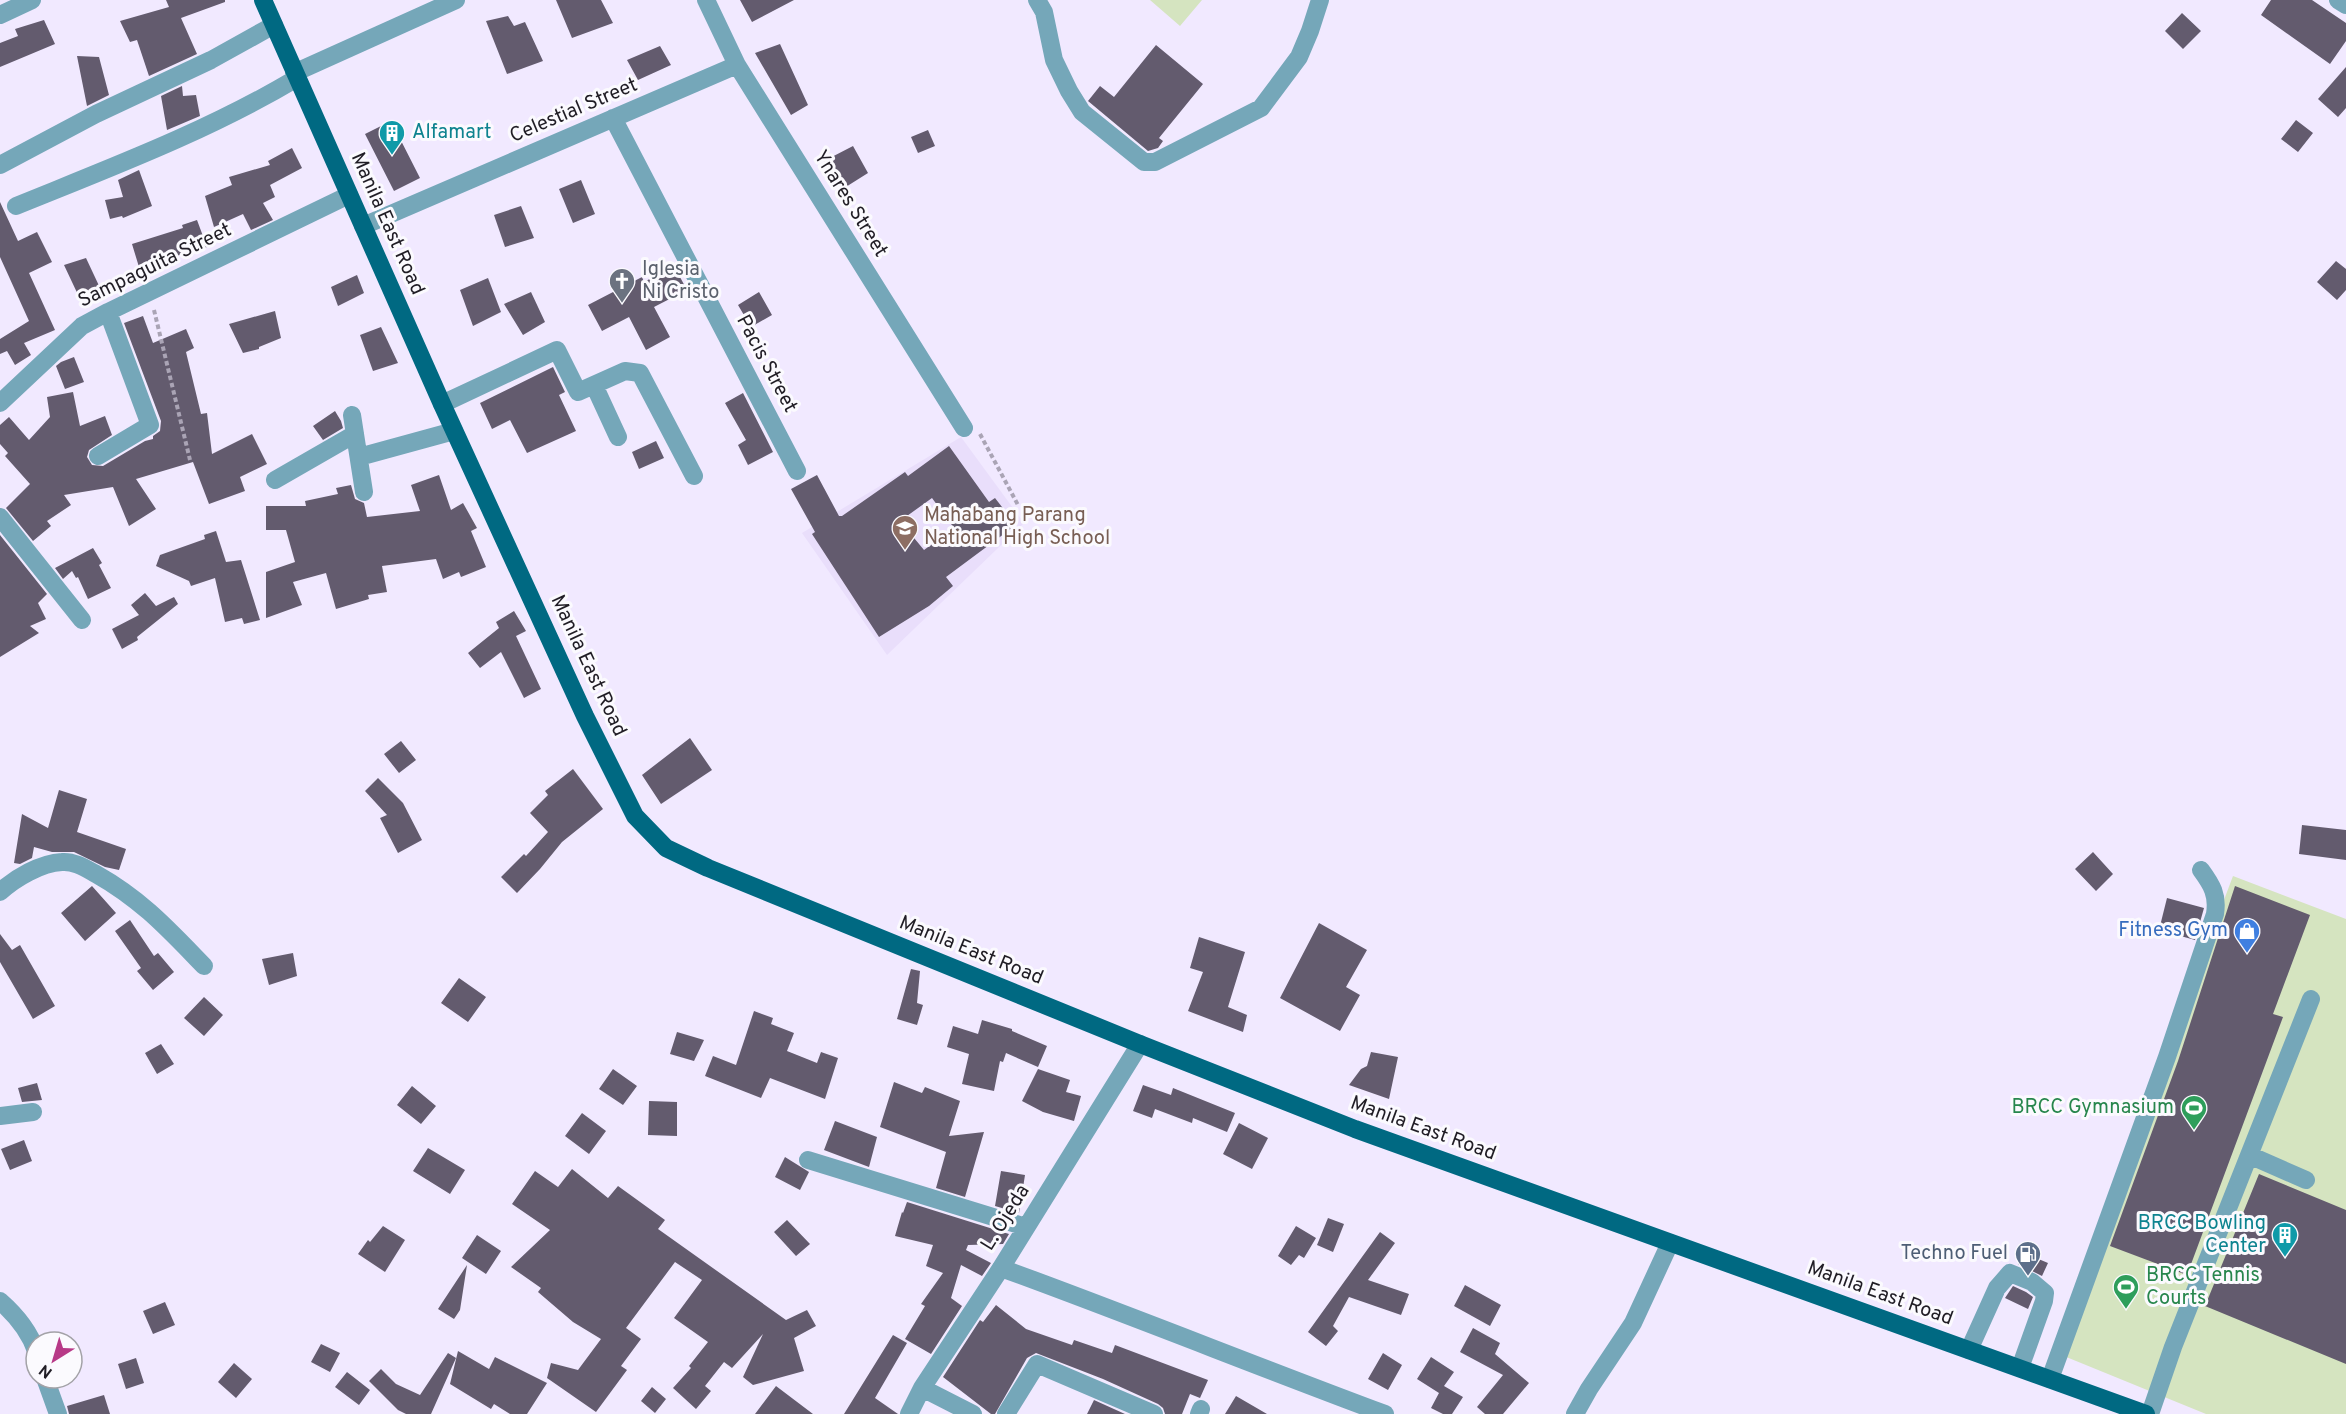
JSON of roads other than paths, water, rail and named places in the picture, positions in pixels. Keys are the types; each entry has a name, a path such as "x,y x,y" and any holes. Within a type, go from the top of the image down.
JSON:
{"main road":[{"name":"Manila East Road","path":"263,0 454,431 580,705 635,816 666,848 708,868 1355,1129 2148,1414"}],"street":[{"path":"0,15 32,0"},
{"path":"16,206 161,148 251,105 296,75 456,0"},
{"name":"Ynares Street","path":"706,0 736,65 964,428"},
{"path":"1037,0 1044,12 1054,60 1082,112 1144,162 1155,162 1260,108 1299,57 1320,0"},
{"path":"2338,0 2346,5"},
{"path":"0,165 96,114 211,60 274,25"},
{"name":"Celestial Street","path":"363,226 736,65"},
{"name":"Pacis Street","path":"613,118 797,471"},
{"name":"Sampaguita Street","path":"2,397 82,326 349,195"},
{"path":"98,456 150,425 108,312"},
{"path":"442,404 557,350 618,437"},
{"path":"586,389 625,371 640,373 694,476"},
{"path":"352,415 364,492"},
{"path":"359,457 454,431"},
{"path":"275,480 355,434"},
{"path":"0,517 82,620"},
{"path":"0,892 23,875 44,866 62,862 79,865 117,886 148,909 204,966"},
{"path":"2050,1379 2167,1057 2215,914 2216,896 2213,887 2201,870"},
{"path":"2148,1414 2311,999"},
{"name":"L. Ojeda","path":"909,1414 922,1388 1001,1268 1140,1044"},
{"path":"0,1116 33,1112"},
{"path":"2249,1155 2306,1180"},
{"path":"808,1160 1026,1227"},
{"path":"1575,1414 1632,1323 1670,1243"},
{"path":"1001,1268 1385,1414"},
{"path":"1969,1350 1997,1288 2010,1273 2032,1282 2045,1293 2020,1368"},
{"path":"0,1301 13,1312 26,1330"},
{"path":"1006,1414 1037,1364 1154,1414"},
{"path":"922,1388 973,1414"},
{"path":"49,1390 58,1414"}],"place":[{"name":"Alfamart","path":"392,156"},
{"name":"Iglesia Ni Cristo","path":"622,304"},
{"name":"Mahabang Parang National High School","path":"905,551"},
{"name":"Fitness Gym","path":"2247,954"},
{"name":"BRCC Gymnasium","path":"2194,1131"},
{"name":"BRCC Bowling Center","path":"2285,1258"},
{"name":"Techno Fuel","path":"2028,1277"},
{"name":"BRCC Tennis Courts","path":"2126,1310"}]}
